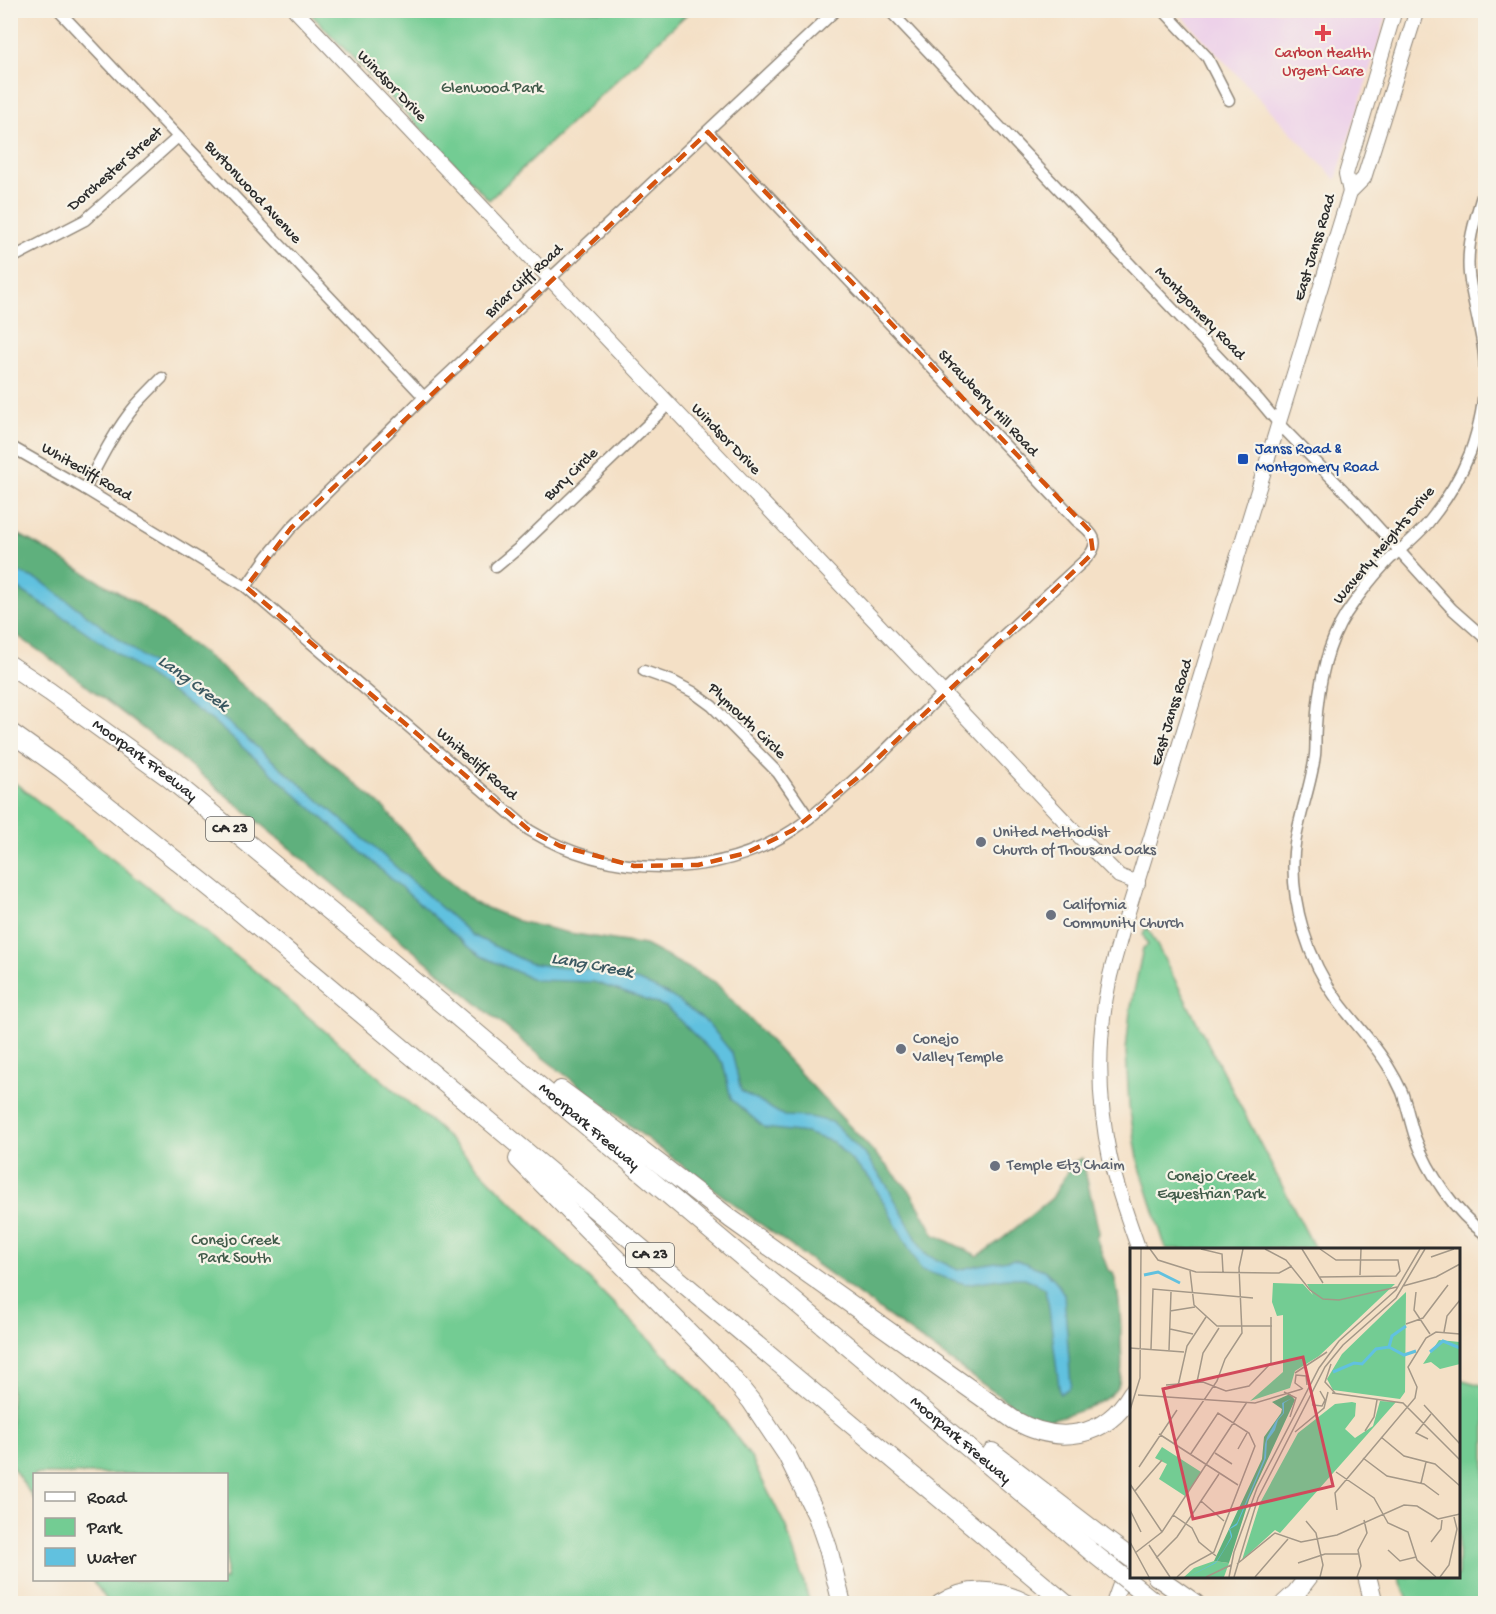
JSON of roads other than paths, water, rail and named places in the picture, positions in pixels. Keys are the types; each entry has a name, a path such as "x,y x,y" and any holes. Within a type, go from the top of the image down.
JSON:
{"highway":[{"name":"Moorpark Freeway","path":"10,665 169,778 441,1003 1154,1602"},
{"name":"CA 23","path":"10,732 62,769 234,907 1066,1604"},
{"path":"234,907 363,1025 496,1138 725,1369 751,1401 787,1455 816,1516 828,1548 842,1604"},
{"path":"441,1003 630,1140 731,1219 1028,1428 1061,1436 1093,1430 1117,1413 1130,1395"},
{"path":"785,1294 1130,1558"},
{"path":"1157,1578 1196,1604"},
{"path":"1284,1604 1307,1578"},
{"path":"1368,1578 1374,1604"},
{"path":"940,1604 953,1597 981,1590 994,1591 1027,1604"}],"main road":[{"name":"Windsor Drive","path":"295,10 1079,836 1119,876 1138,884"},
{"name":"East Janss Road","path":"1350,192 1346,174 1395,10"},
{"name":"East Janss Road","path":"1138,1248 1110,1158 1103,1115 1100,1065 1102,1030 1110,976 1350,192 1364,178 1417,10"},
{"path":"1113,1604 1130,1555"}],"street":[{"name":"Burtonwood Avenue","path":"58,10 424,397"},
{"name":"Briar Cliff Road","path":"246,587 267,556 291,528 424,397 836,10"},
{"name":"Montgomery Road","path":"889,10 1243,382 1279,424 1349,496 1452,609 1485,639"},
{"path":"1163,10 1207,57 1229,100"},
{"name":"Strawberry Hill Road","path":"708,132 1077,521 1090,531 1095,542 1093,552 944,693"},
{"name":"Dorchester Street","path":"10,259 85,220 178,136"},
{"name":"Waverly Heights Drive","path":"1485,183 1472,228 1468,253 1469,274 1484,355 1485,391 1470,452 1458,479 1427,524 1366,586 1345,616 1335,637 1319,689 1315,754 1294,855 1296,899 1315,964 1340,1004 1370,1039 1401,1088 1415,1138 1427,1163 1456,1208 1485,1235"},
{"path":"85,489 106,448 123,422 162,378"},
{"name":"Bury Circle","path":"496,567 520,547 669,404"},
{"name":"Whitecliff Road","path":"10,446 246,587 529,830 560,846 605,861 657,867 698,865 746,853 793,830 856,779 944,693"},
{"name":"Plymouth Circle","path":"644,671 672,681 693,692 712,706 778,773 809,818"}],"water":[{"path":"10,568 41,581 210,707 472,935 529,963 595,970 639,981 671,996 708,1023 732,1053 741,1091 784,1116 810,1117 832,1122 866,1156 886,1184 925,1254 958,1270 1014,1259 1044,1270 1055,1280 1064,1294 1071,1385 1069,1388 1060,1394 1048,1302 1044,1288 1025,1278 1006,1278 965,1284 921,1270 871,1180 833,1142 806,1133 765,1128 731,1099 723,1063 666,1007 594,982 535,980 481,956 214,722 79,627 11,584"}],"place":[{"name":"Carbon Health Urgent Care","path":"1323,33"},
{"name":"Janss Road & Montgomery Road","path":"1243,459"},
{"name":"United Methodist Church of Thousand Oaks","path":"981,842"},
{"name":"California Community Church","path":"1051,915"},
{"name":"Conejo Valley Temple","path":"901,1049"},
{"name":"Temple Etz Chaim","path":"995,1166"}],"park label":[{"name":"Glenwood Park","path":"492,89"},
{"name":"Conejo Creek Equestrian Park","path":"1211,1186"},
{"name":"Conejo Creek Park South","path":"235,1250"}],"water label":[{"name":"Lang Creek","path":"193,684"},
{"name":"Lang Creek","path":"592,966"}]}
